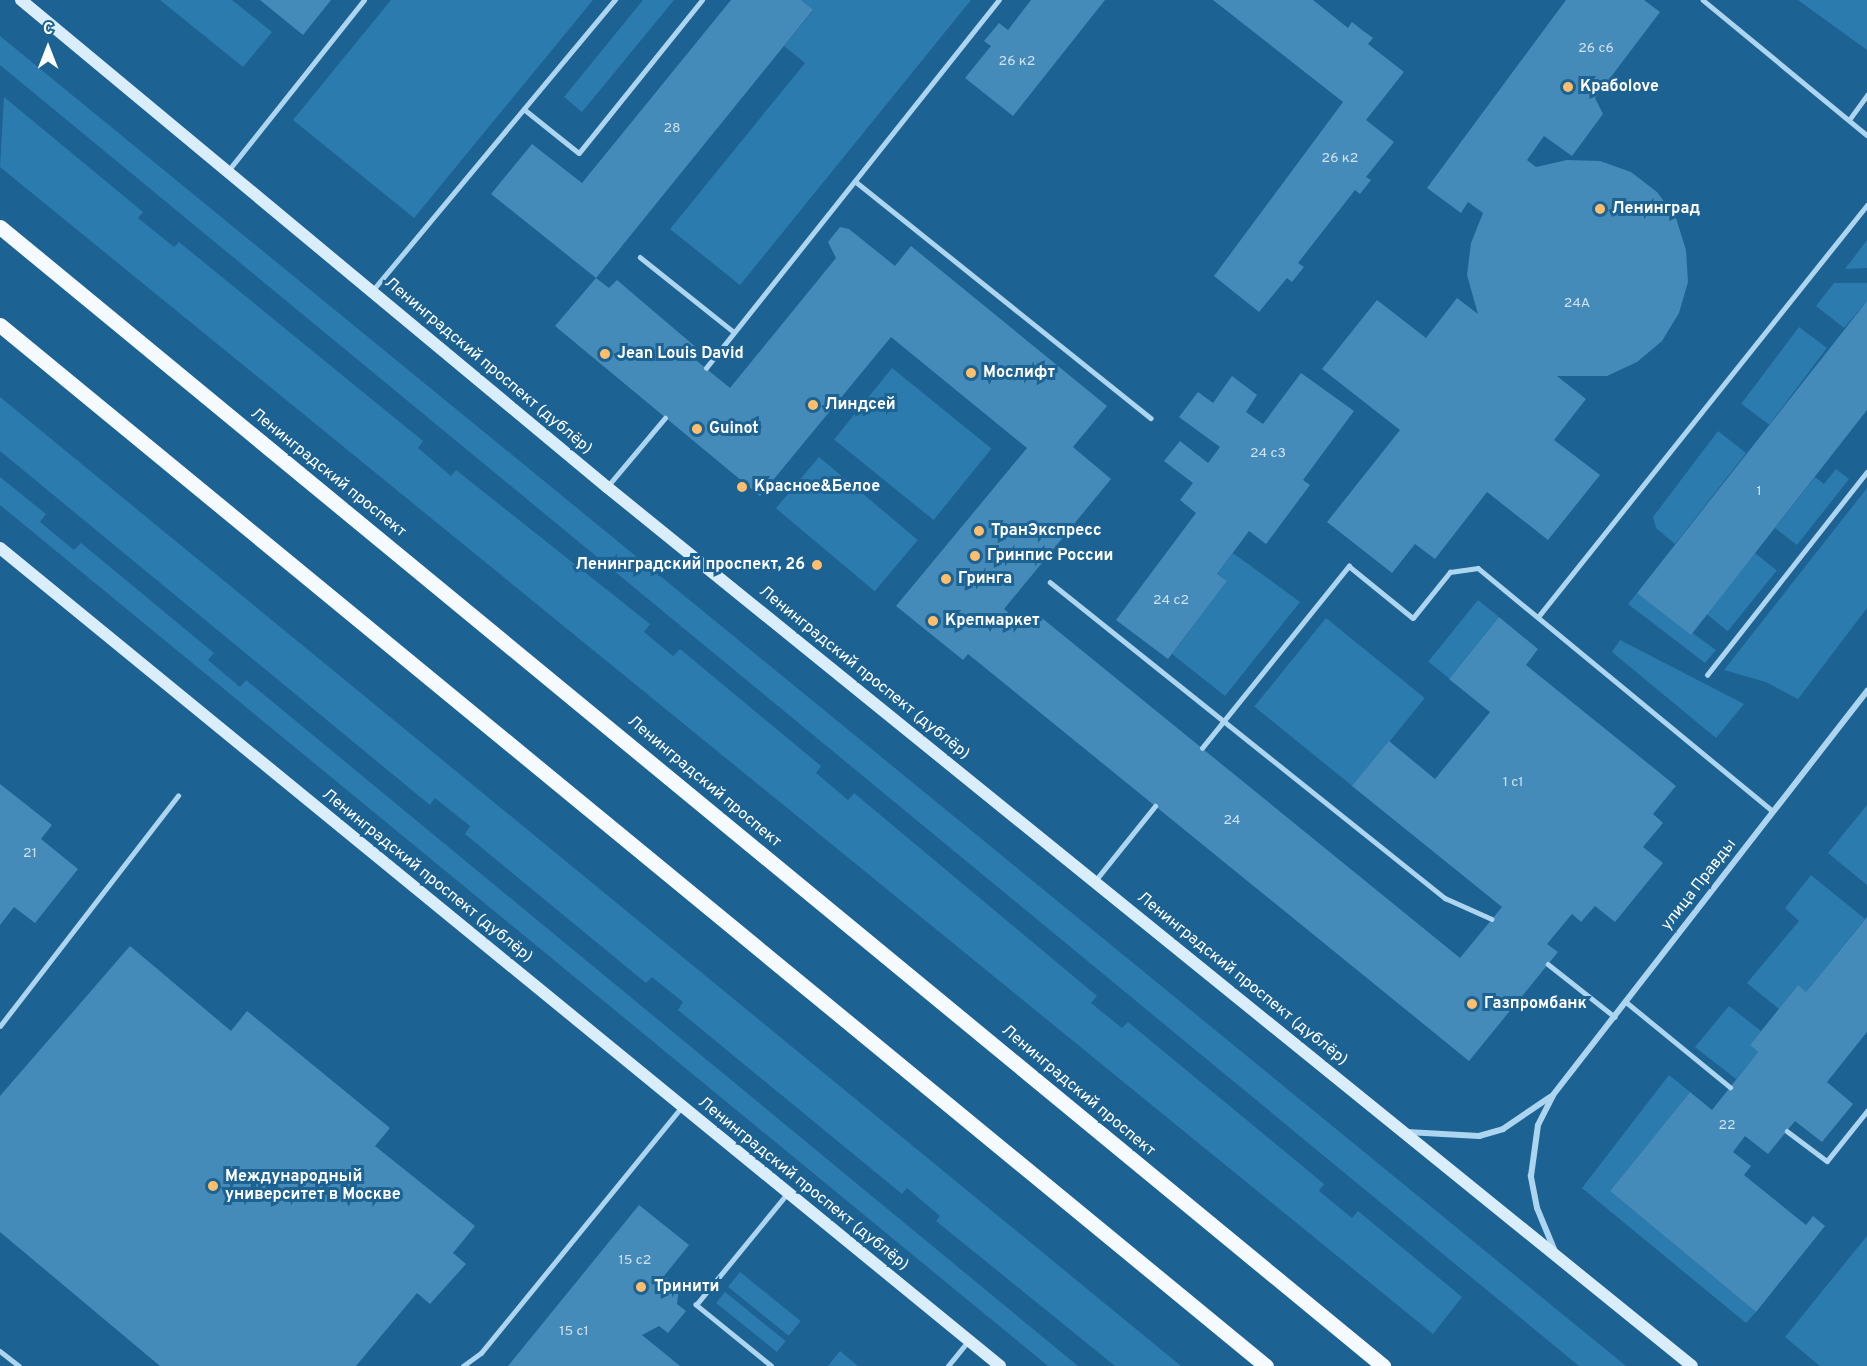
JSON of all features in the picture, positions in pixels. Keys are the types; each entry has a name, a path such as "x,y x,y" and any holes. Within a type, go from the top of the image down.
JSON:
{"main road":[{"name":"Ленинградский проспект (дублёр)","path":"21,0 373,290 607,487 1692,1366"},
{"name":"Ленинградский проспект","path":"0,227 1383,1366"},
{"path":"0,325 1266,1366"},
{"name":"Ленинградский проспект (дублёр)","path":"0,548 1000,1366"}],"street":[{"name":"улица Правды","path":"1559,1258 1540,1217 1531,1176 1538,1125 1553,1095 1867,691"},
{"name":"улица Правды","path":"1401,1131 1447,1138 1479,1136 1503,1129 1553,1095"}],"lane":[{"path":"228,171 364,0"},
{"path":"373,290 615,0"},
{"path":"524,109 579,153 702,0"},
{"path":"706,368 999,0"},
{"path":"1703,0 1867,135"},
{"path":"1849,120 1867,95"},
{"path":"855,181 1151,418"},
{"path":"1538,617 1867,205"},
{"path":"640,257 734,332"},
{"path":"607,487 665,418"},
{"path":"1707,675 1867,472"},
{"path":"1202,748 1349,566 1413,618 1450,572 1478,568 1773,811"},
{"path":"1050,582 1445,898 1492,919"},
{"path":"0,1026 178,796"},
{"path":"1095,881 1155,806"},
{"path":"1548,964 1615,1017"},
{"path":"1625,1001 1730,1087"},
{"path":"463,1366 481,1353 682,1107"},
{"path":"1787,1131 1827,1161 1867,1111"},
{"path":"771,1366 696,1305 788,1192"},
{"path":"948,1366 969,1341"},
{"path":"0,1351 19,1366"}],"shaded area":[{"path":"160,0 232,0 272,32 243,67"},
{"path":"391,0 593,0 414,218 293,120"},
{"path":"643,0 674,0 582,112 564,97"},
{"path":"801,0 971,0 740,285 670,229 805,63 784,46 813,11"},
{"path":"1798,0 1867,0 1867,50"},
{"path":"0,36 1626,1366 1579,1366 0,65"},
{"path":"4,97 143,212 138,218 174,247 179,242 423,441 418,448 451,476 456,470 650,624 644,632 673,656 680,649 821,766 816,773 848,800 854,793 1097,996 1091,1003 1122,1028 1128,1022 1324,1184 1319,1191 1352,1218 1358,1211 1462,1297 1433,1334 0,167"},
{"path":"1867,240 1867,268 1845,269"},
{"path":"1834,283 1867,283 1867,301 1844,328 1816,306"},
{"path":"1799,327 1827,348 1769,425 1741,404"},
{"path":"892,368 991,449 934,520 834,439"},
{"path":"0,397 1181,1366 1115,1366 936,1221 940,1216 907,1188 902,1194 678,1010 683,1002 652,977 646,983 465,834 470,826 435,798 430,805 0,451"},
{"path":"1718,431 1746,453 1675,544 1656,528 1653,517"},
{"path":"819,457 918,540 875,591 776,508"},
{"path":"1836,469 1849,479 1797,545 1775,528 1815,477 1824,484"},
{"path":"0,477 46,514 40,522 74,550 81,543 214,653 208,660 240,687 246,680 1078,1366 1048,1366 0,505"},
{"path":"1867,488 1867,608 1798,699 1766,682 1724,670"},
{"path":"1233,553 1300,602 1225,696 1172,654 1227,581 1217,574"},
{"path":"1755,553 1777,571 1728,631 1706,614"},
{"path":"1637,593 1716,650 1705,663 1628,604"},
{"path":"1478,600 1499,617 1449,678 1428,661"},
{"path":"1326,618 1425,698 1353,787 1254,707"},
{"path":"1620,640 1744,704 1716,738 1612,652"},
{"path":"1867,805 1867,885 1828,853"},
{"path":"1811,875 1865,919 1806,992 1797,986 1779,1009 1747,983 1799,921 1785,908"},
{"path":"1729,1006 1761,1031 1750,1045 1758,1052 1736,1079 1695,1047"},
{"path":"1669,1075 1690,1092 1610,1191 1756,1312 1746,1323 1582,1188"},
{"path":"1867,1236 1867,1366 1820,1366 1785,1337"},
{"path":"740,1272 801,1321 789,1336 728,1287"},
{"path":"725,1292 786,1341 777,1352 716,1303"},
{"path":"840,1351 858,1366 828,1366"}],"building":[{"path":"260,0 331,0 303,35"},
{"path":"731,0 801,0 813,10 596,278 491,194 532,144 582,183"},
{"path":"1031,0 1105,0 1013,116 965,78 991,46 984,41 999,23 1008,30"},
{"path":"1213,0 1313,0 1348,28 1352,22 1373,38 1368,44 1404,72 1366,120 1394,142 1366,177 1371,180 1360,194 1355,190 1298,263 1304,267 1292,282 1287,278 1259,312 1214,276 1343,102"},
{"path":"1566,0 1644,0 1660,12 1595,98 1603,114 1572,156 1544,136 1527,160 1536,167 1567,160 1600,161 1631,172 1657,192 1676,218 1686,250 1688,282 1679,313 1662,341 1637,362 1607,376 1557,376 1586,399 1554,440 1600,475 1548,540 1487,492 1435,559 1415,544 1392,573 1327,522 1400,430 1322,369 1377,300 1426,338 1457,298 1478,314 1467,275 1471,243 1483,213 1468,202 1461,213 1427,188"},
{"path":"840,227 849,229 895,266 911,246 1107,406 1073,447 1111,479 1004,609 1026,627 1037,614 1460,958 1502,907 1352,786 1389,741 1435,779 1490,712 1449,679 1499,617 1538,649 1526,665 1676,786 1653,814 1663,823 1643,847 1663,863 1615,922 1595,906 1581,922 1572,914 1547,944 1558,952 1469,1061 968,654 963,660 896,606 1027,448 891,337 760,496 555,326 596,278 609,288 617,280 698,349 692,357 730,388 836,258 828,242"},
{"path":"1867,301 1867,410 1691,635 1637,593"},
{"path":"1301,373 1354,411 1303,480 1310,485 1266,544 1249,531 1217,574 1227,581 1168,659 1116,620 1196,513 1180,500 1193,483 1164,461 1180,441 1208,463 1220,447 1179,417 1198,392 1213,403 1232,376 1257,395 1246,412 1263,424"},
{"path":"0,784 52,825 41,839 78,869 35,923 14,907 0,925"},
{"path":"1867,917 1867,1032 1827,1082 1853,1104 1822,1142 1795,1121 1768,1154 1745,1136 1733,1152 1751,1166 1744,1175 1806,1225 1813,1216 1825,1226 1756,1312 1610,1191 1690,1092 1712,1110 1758,1052 1750,1045 1798,985 1806,992"},
{"name":"Международный университет в Москве","path":"130,946 231,1031 247,1011 390,1128 375,1146 475,1226 453,1253 466,1264 430,1304 417,1293 356,1366 160,1366 0,1232 0,1096"},
{"path":"639,1205 689,1245 664,1276 679,1288 677,1304 686,1311 668,1333 659,1326 642,1335 680,1366 508,1366"}],"place":[{"name":"Крабоlove","path":"1568,87"},
{"name":"Ленинград","path":"1600,209"},
{"name":"Jean Louis David","path":"605,354"},
{"name":"Мослифт","path":"971,373"},
{"name":"Линдсей","path":"813,405"},
{"name":"Guinot","path":"697,429"},
{"name":"Красное&Белое","path":"742,487"},
{"name":"ТранЭкспресс","path":"979,531"},
{"name":"Гринпис России","path":"975,556"},
{"name":"Ленинградский проспект, 26","path":"817,565"},
{"name":"Гринга","path":"946,579"},
{"name":"Крепмаркет","path":"933,621"},
{"name":"Газпромбанк","path":"1472,1004"},
{"name":"Международный университет в Москве","path":"213,1186"},
{"name":"Тринити","path":"641,1287"}]}
